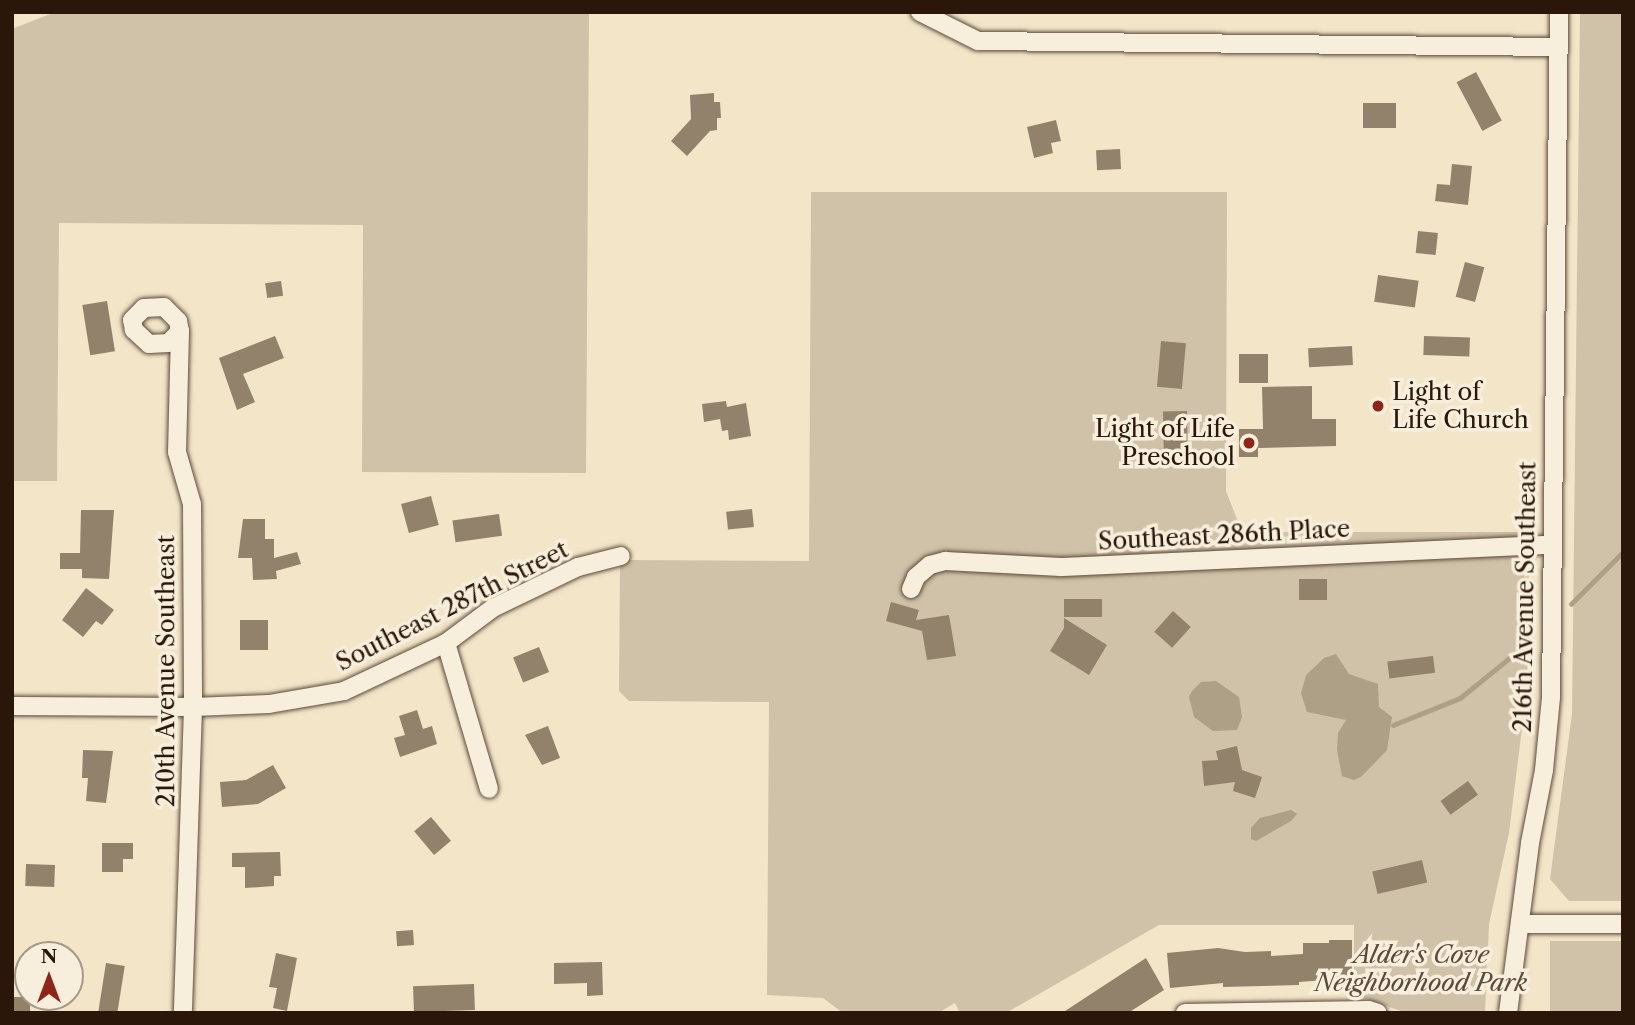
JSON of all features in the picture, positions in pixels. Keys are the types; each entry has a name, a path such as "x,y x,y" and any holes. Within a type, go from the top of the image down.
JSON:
{"street":[{"path":"920,12 978,41 1558,47"},
{"name":"216th Avenue Southeast","path":"1508,1013 1544,771 1551,697 1559,12"},
{"name":"210th Avenue Southeast","path":"180,331 177,452 179,470 191,504 193,707 183,1013"},
{"name":"Southeast 286th Place","path":"911,589 916,578 930,565 945,561 1061,567 1552,545"},
{"name":"Southeast 287th Street","path":"12,706 193,707 269,704 344,691 446,643 493,608 578,567 621,556"},
{"path":"446,643 489,789"},
{"path":"1520,924 1623,925"},
{"path":"1185,1013 1369,1010 1378,1013"}],"green space":[{"path":"55,12 589,12 586,473 362,472 363,225 59,223 57,481 12,481 12,29"},
{"path":"1580,12 1623,12 1623,901 1569,901 1550,879 1572,714"},
{"name":"Alder's Cove Neighborhood Park","path":"811,192 1227,192 1226,491 1242,532 1530,532 1527,688 1509,833 1489,924 1488,947 1485,948 1485,1013 1407,1013 1354,995 1354,925 1159,925 1006,1013 960,1013 955,1003 938,1013 843,1013 823,998 767,995 769,702 629,701 619,691 620,560 809,561"},
{"path":"1550,941 1623,941 1623,1013 1550,1013"}],"shaded area":[{"path":"1336,654 1349,674 1378,684 1379,707 1392,717 1387,750 1361,777 1354,780 1342,776 1337,750 1338,733 1346,720 1307,712 1301,693 1306,675 1324,658"},
{"path":"1216,681 1239,697 1242,717 1237,730 1213,731 1194,717 1189,697 1192,691 1201,682"},
{"path":"1291,810 1297,814 1291,821 1256,841 1251,839 1251,828 1260,818"}],"building":[{"path":"1476,72 1502,121 1482,131 1457,82"},
{"path":"714,93 714,102 720,102 721,118 717,118 717,130 710,131 687,156 671,141 691,119 690,95"},
{"path":"1363,103 1396,103 1396,128 1363,128"},
{"path":"1056,120 1061,141 1051,143 1053,153 1034,158 1027,127"},
{"path":"1120,149 1121,169 1097,170 1096,150"},
{"path":"1452,164 1472,166 1468,205 1435,201 1437,184 1450,185"},
{"path":"1418,231 1438,233 1436,255 1416,253"},
{"path":"1465,262 1484,267 1475,302 1456,297"},
{"path":"1378,275 1419,281 1415,307 1374,302"},
{"path":"281,281 283,296 267,298 265,283"},
{"path":"107,301 115,351 90,355 82,305"},
{"path":"275,336 284,358 243,374 255,402 237,410 219,358"},
{"path":"1424,336 1470,338 1469,357 1423,355"},
{"path":"1161,341 1186,343 1182,389 1157,387"},
{"path":"1352,346 1353,365 1309,367 1308,348"},
{"path":"1239,354 1268,354 1268,383 1239,383"},
{"path":"1312,386 1312,419 1336,419 1336,446 1258,448 1258,457 1239,457 1239,429 1263,429 1262,387"},
{"path":"726,401 727,407 746,403 751,436 729,440 728,430 722,431 720,419 704,422 702,404"},
{"path":"1163,411 1187,411 1188,457 1164,457"},
{"path":"431,496 439,525 409,533 401,504"},
{"path":"752,509 754,527 728,530 726,512"},
{"path":"81,510 114,510 109,579 82,578 82,569 60,569 60,553 80,553"},
{"path":"499,514 502,536 456,542 452,521"},
{"path":"243,519 265,519 265,539 274,539 274,558 297,552 301,564 276,571 277,579 253,580 252,558 238,558"},
{"path":"1299,579 1327,579 1327,600 1299,600"},
{"path":"86,588 114,610 102,625 96,621 83,637 62,620"},
{"path":"1064,599 1102,599 1102,617 1064,617"},
{"path":"891,602 919,610 916,620 949,615 956,656 927,660 922,631 886,621"},
{"path":"1173,611 1191,627 1172,648 1154,632"},
{"path":"1064,618 1107,645 1089,675 1050,651 1064,628"},
{"path":"240,620 268,620 268,650 240,650"},
{"path":"539,647 549,672 523,683 513,657"},
{"path":"1433,656 1435,673 1389,678 1387,662"},
{"path":"417,710 423,729 432,726 437,744 400,757 394,738 405,735 399,716"},
{"path":"548,726 560,758 542,765 525,735"},
{"path":"1237,746 1242,770 1262,777 1255,798 1233,791 1235,782 1204,786 1202,761 1218,760 1216,751"},
{"path":"83,750 113,751 106,803 86,801 88,778 82,778"},
{"path":"273,765 286,788 258,804 222,807 220,782 246,780"},
{"path":"1468,781 1478,795 1450,815 1440,801"},
{"path":"431,817 451,841 434,855 414,831"},
{"path":"102,843 133,843 133,859 123,859 123,872 102,872"},
{"path":"280,852 281,876 274,876 274,886 245,888 245,867 232,867 232,853"},
{"path":"1422,860 1427,882 1377,894 1372,871"},
{"path":"26,864 55,865 54,887 25,886"},
{"path":"413,930 414,945 397,946 396,931"},
{"path":"1329,940 1352,940 1352,978 1299,982 1299,985 1223,987 1223,983 1170,988 1167,953 1218,948 1245,952 1271,951 1271,956 1303,954 1303,943 1329,943"},
{"path":"276,953 297,958 287,1011 273,1008 277,988 269,987"},
{"path":"1146,958 1164,990 1128,1013 1062,1013"},
{"path":"602,962 603,995 587,996 587,983 554,984 554,963"},
{"path":"106,963 125,966 117,1013 98,1012"},
{"path":"474,984 475,1010 414,1012 413,986"},
{"path":"12,997 14,1011 30,1011 30,1013 12,1013"}],"waterway":[{"path":"1571,604 1623,552"},
{"path":"1393,725 1460,698 1523,647"}],"place":[{"name":"Light of Life Church","path":"1378,406"},
{"name":"Light of Life Preschool","path":"1249,443"}]}
